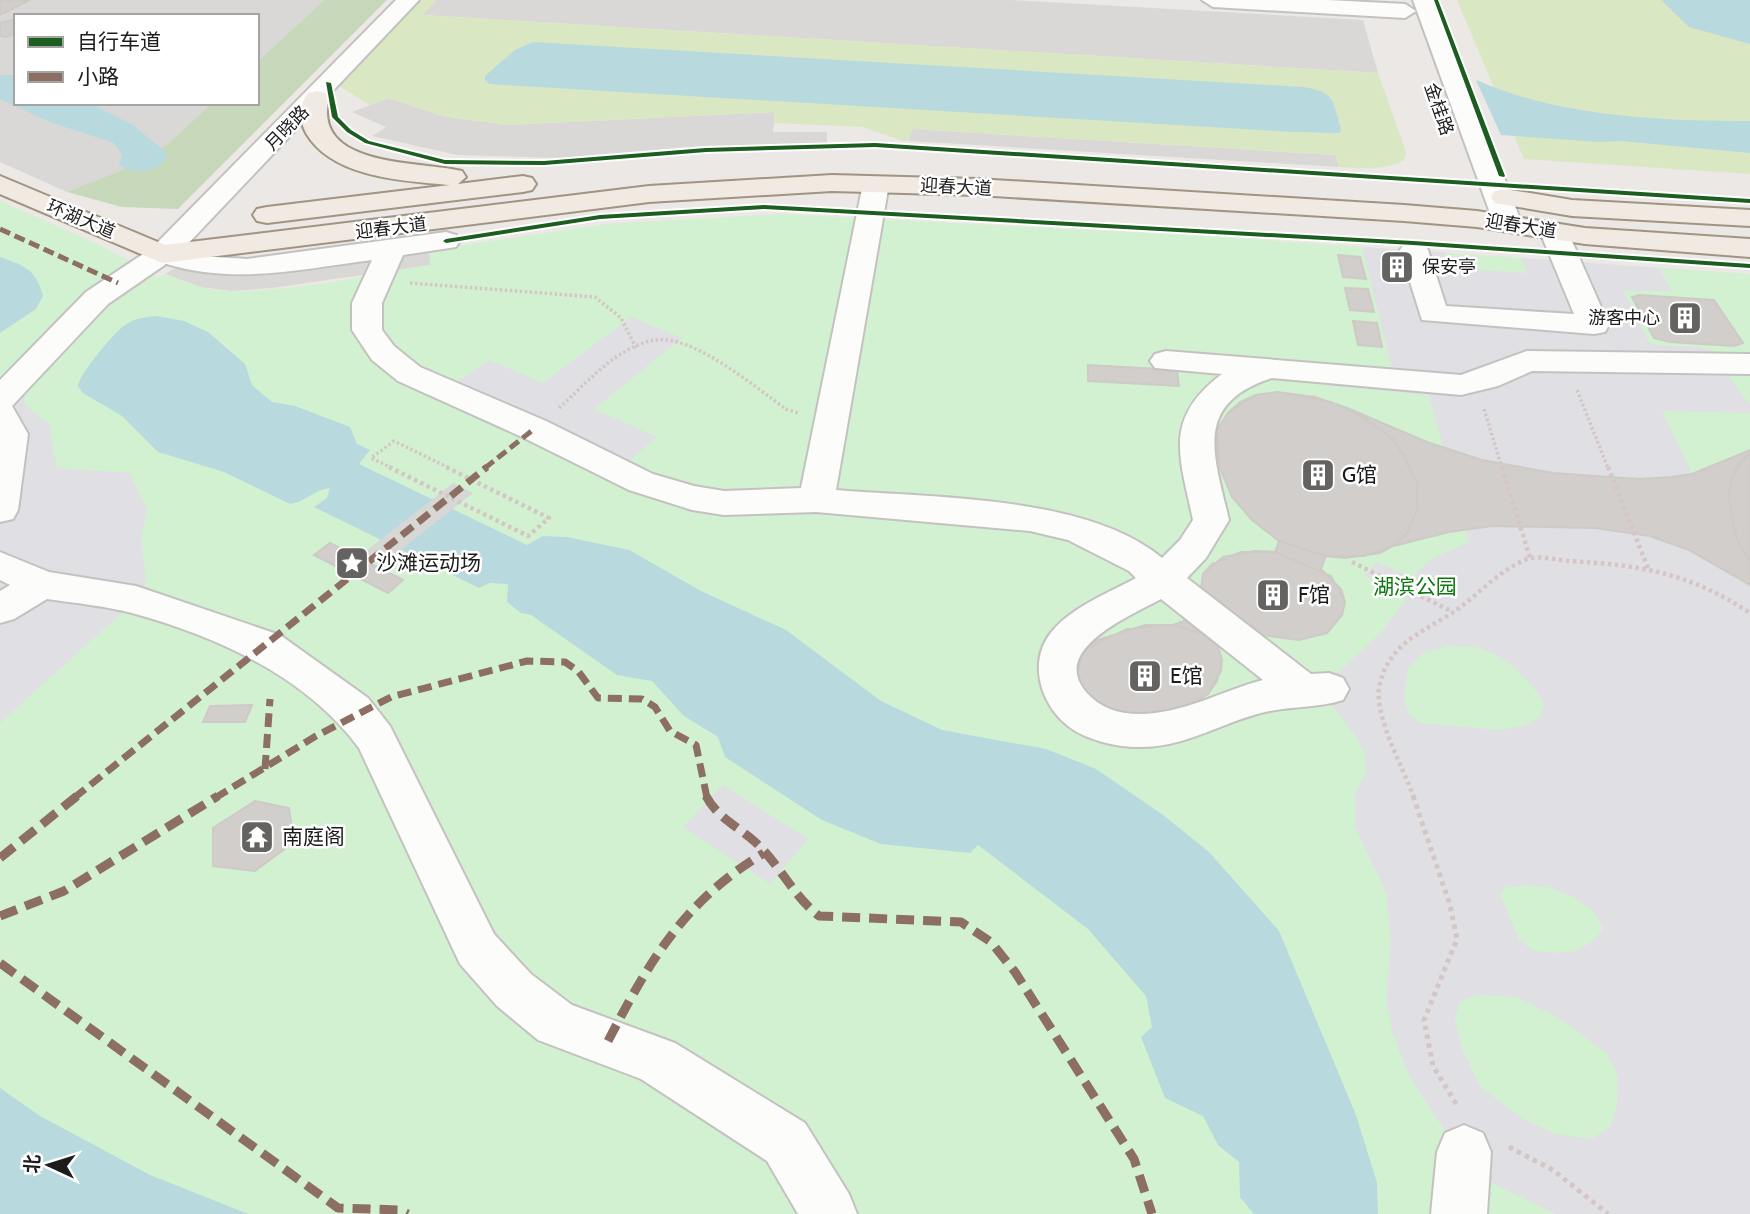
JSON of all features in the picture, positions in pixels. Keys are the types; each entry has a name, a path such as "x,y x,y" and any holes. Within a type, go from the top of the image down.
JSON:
{"main road":[{"path":"317,98 313,123 321,137 342,153 405,173 528,184"},
{"name":"迎春大道","path":"192,225 684,166 812,159 911,162 1473,207 1508,224 1554,232 1750,248"},
{"name":"迎春大道","path":"162,254 674,192 832,183 1473,207 1498,196 1572,208 1750,218"},
{"name":"环湖大道","path":"0,184 162,254"}],"street":[{"name":"月晓路","path":"0,399 97,298 162,254 192,225 317,98 408,0"},
{"path":"1213,0 1410,4"},
{"name":"金桂路","path":"1410,4 1436,99"},
{"name":"金桂路","path":"1410,4 1498,196 1508,224"},
{"name":"金桂路","path":"1457,161 1473,207"},
{"path":"816,500 876,184"},
{"path":"1415,250 1433,314 1594,325 1554,232"},
{"path":"162,254 226,268 385,265 446,241"},
{"path":"385,265 367,303 367,330 383,353 409,374 534,429 642,482 692,498 761,504 816,500 1017,518 1077,529 1142,562 1163,580 1316,690 1261,696 1195,721 1165,729 1108,728 1085,719 1066,700 1057,675 1058,659 1069,638 1163,580 1193,549 1211,520 1195,445 1199,422 1214,395 1236,379 1270,368"},
{"path":"1166,361 1461,385 1476,382 1527,361 1750,364"},
{"path":"0,413 11,434 0,510"},
{"path":"0,565 42,584 136,600 266,646 353,709 375,738 477,949 514,990 556,1023 657,1060 786,1142 829,1214"},
{"path":"0,609 42,584"},
{"path":"1459,1214 1475,1135"}],"path":[{"path":"385,265 432,287 595,296 613,306 625,322 636,348"},
{"path":"534,429 612,364 636,348 657,339 677,342 718,364 786,409 831,423"},
{"path":"1566,362 1648,568"},
{"path":"1476,382 1530,558"},
{"path":"394,441 549,518 528,536 371,458 394,441"},
{"path":"1608,1214 1553,1170 1475,1135 1433,1066 1424,1020 1457,939 1450,905 1401,761 1379,714 1379,685 1388,659 1402,644 1454,612 1509,568 1530,558 1648,568 1696,579 1719,590 1750,613"},
{"path":"1352,562 1454,612"}],"shaded area":[{"path":"0,0 324,0 259,60 259,14 14,14 14,105 210,105 169,143 124,169 67,192 0,162"},
{"path":"436,0 1010,0 1363,20 1378,73 422,15"},
{"path":"389,98 443,116 506,125 775,112 773,132 827,132 827,144 701,146 558,158 458,155 372,136 386,127 352,112"},
{"path":"912,129 1336,155 1339,167 909,141"},
{"path":"1362,247 1445,252 1450,268 1527,273 1521,258 1659,268 1672,291 1623,291 1649,342 1656,345 1708,348 1750,405 1750,413 1662,411 1692,473 1732,477 1750,561 1750,1214 1555,1214 1490,1182 1445,1131 1410,1078 1392,1032 1386,997 1391,943 1386,893 1355,827 1355,793 1366,772 1365,756 1358,740 1329,701 1328,674 1339,672 1382,631 1407,598 1365,576 1376,562 1412,577 1433,558 1469,542 1429,395 1332,386 1320,380 1393,373","holes":["1449,646 1477,647 1497,655 1514,667 1534,688 1544,705 1540,717 1523,726 1500,730 1419,723 1408,712 1404,698 1408,668 1423,653","1525,885 1548,887 1574,897 1594,912 1603,928 1595,940 1576,951 1552,953 1532,950 1518,938 1501,896 1504,888","1481,995 1516,997 1562,1020 1606,1053 1618,1076 1617,1105 1610,1127 1592,1139 1555,1134 1521,1118 1480,1086 1462,1049 1455,1020 1460,1001"]},
{"path":"429,250 431,265 272,288 231,291 201,287 165,274 181,264"},
{"path":"631,317 682,338 594,409 657,437 623,466 451,386 489,360 543,383"},
{"path":"0,381 23,388 25,405 49,424 57,468 130,473 147,509 141,538 146,582 136,600 0,723"},
{"path":"723,785 808,839 770,884 683,827"}],"green space":[{"path":"324,0 387,0 178,209 122,207 67,192 124,169 169,143 210,105 259,105 259,60"},
{"path":"414,0 436,0 423,15 1378,73 1406,152 1404,160 1397,164 1364,168 1339,167 1336,155 912,129 909,141 903,141 862,127 774,123 774,112 506,125 443,116 389,98 370,105 336,84"},
{"path":"1457,0 1750,0 1750,174 1524,159"},
{"name":"湖滨公园","path":"0,201 108,249 157,278 165,274 196,286 224,290 282,289 346,280 430,265 429,250 606,224 780,214 1220,237 1750,274 1750,1214 0,1214"}],"water":[{"path":"1661,0 1750,0 1750,44 1689,27"},
{"path":"533,42 1303,87 1322,92 1331,99 1341,129 1340,133 1293,132 489,84 485,80 485,76 515,50"},
{"path":"0,75 14,75 14,105 93,105 133,125 167,153 160,165 154,168 140,171 125,169 119,166 122,155 114,143 50,122 0,99"},
{"path":"1476,80 1541,102 1576,109 1645,118 1750,121 1750,153 1621,141 1501,135"},
{"path":"0,257 33,274 43,296 36,309 0,333"},
{"path":"157,316 184,321 208,332 245,364 252,385 272,402 295,406 350,427 357,444 370,450 359,464 527,545 543,536 567,537 629,550 701,591 786,630 881,701 942,730 1046,749 1096,769 1163,815 1209,852 1279,931 1356,1115 1377,1183 1378,1214 1254,1214 1240,1197 1239,1162 1218,1145 1203,1116 1165,1098 1141,1037 1152,1027 1146,996 1088,929 978,845 970,853 881,844 822,820 725,757 718,737 684,716 652,681 617,675 531,615 521,613 507,602 508,584 490,583 479,588 314,507 327,498 330,488 290,504 224,472 158,452 122,416 83,393 78,386 90,364 120,329 136,319"},
{"path":"0,1088 40,1116 150,1175 248,1214 0,1214"}],"pier":[{"path":"453,483 473,493 382,565 362,554"}],"building":[{"path":"0,1 28,1 0,15"},
{"path":"14,20 14,34 0,36 0,23"},
{"path":"1338,255 1360,257 1366,279 1343,277"},
{"path":"1345,288 1368,289 1374,312 1350,310"},
{"name":"游客中心","path":"1639,295 1714,300 1743,343 1734,346 1670,342 1654,338 1632,297"},
{"path":"1353,321 1377,323 1382,347 1358,345"},
{"path":"1088,365 1177,370 1179,386 1088,381"},
{"path":"1277,392 1331,402 1365,418 1391,437 1405,456 1417,483 1417,509 1408,532 1393,546 1380,553 1345,558 1326,556 1321,569 1341,589 1345,602 1342,615 1327,633 1299,640 1254,634 1220,639 1217,644 1222,660 1217,681 1208,694 1191,705 1141,721 1093,710 1072,672 1082,651 1127,629 1173,625 1189,619 1207,605 1201,589 1203,574 1212,564 1241,552 1275,552 1279,541 1252,520 1232,497 1220,468 1217,430 1228,413 1256,395"},
{"name":"G馆","path":"1277,392 1315,397 1347,408 1382,430 1397,444 1417,483 1417,509 1408,532 1393,546 1364,556 1326,556 1279,541 1252,520 1232,497 1220,468 1217,430 1228,413 1240,402 1256,395"},
{"path":"1347,408 1427,442 1482,460 1553,473 1639,479 1671,477 1692,474 1750,450 1732,477 1728,497 1737,540 1750,561 1750,585 1689,550 1650,536 1595,528 1492,526 1449,532 1393,546 1408,532 1417,509 1417,483 1405,456 1391,437"},
{"path":"1750,453 1750,561 1737,540 1728,497 1732,477 1741,460"},
{"path":"1750,453 1750,561 1737,540 1728,497 1732,477 1741,460"},
{"path":"330,543 403,580 388,593 314,555"},
{"name":"F馆","path":"1255,551 1275,552 1331,576 1345,602 1342,615 1327,633 1299,640 1254,634 1207,605 1201,589 1203,574 1223,557"},
{"name":"E馆","path":"1145,625 1173,625 1207,635 1217,644 1222,660 1221,671 1208,694 1178,713 1115,717 1073,684 1075,660 1082,651 1098,640"},
{"path":"252,705 245,722 203,722 210,706"},
{"path":"255,801 289,808 294,842 255,871 213,866 213,828"}],"marked path":[{"path":"0,229 118,283"},
{"path":"0,858 534,429"},
{"path":"0,916 64,891 316,736 391,697 527,661 565,662 578,671 598,698 642,699 655,707 665,727 696,745 702,786 711,806 759,846 794,892 819,916 961,922 991,942 1015,972 1134,1159 1148,1194 1152,1214"},
{"path":"265,769 270,699"},
{"path":"608,1041 656,956 685,917 719,882 764,853"},
{"path":"0,963 338,1208 399,1210 408,1214"}],"cycle path":[{"path":"1436,0 1502,176"},
{"path":"328,83 335,117 349,131 367,142 445,162 544,163 706,150 875,145 1750,201"},
{"path":"446,241 600,217 764,207 1413,243 1750,266"}],"place":[{"name":"保安亭","path":"1397,267"},
{"name":"游客中心","path":"1685,318"},
{"name":"G馆","path":"1318,475"},
{"name":"沙滩运动场","path":"352,563"},
{"name":"F馆","path":"1273,595"},
{"name":"E馆","path":"1145,676"},
{"name":"南庭阁","path":"257,837"}]}
